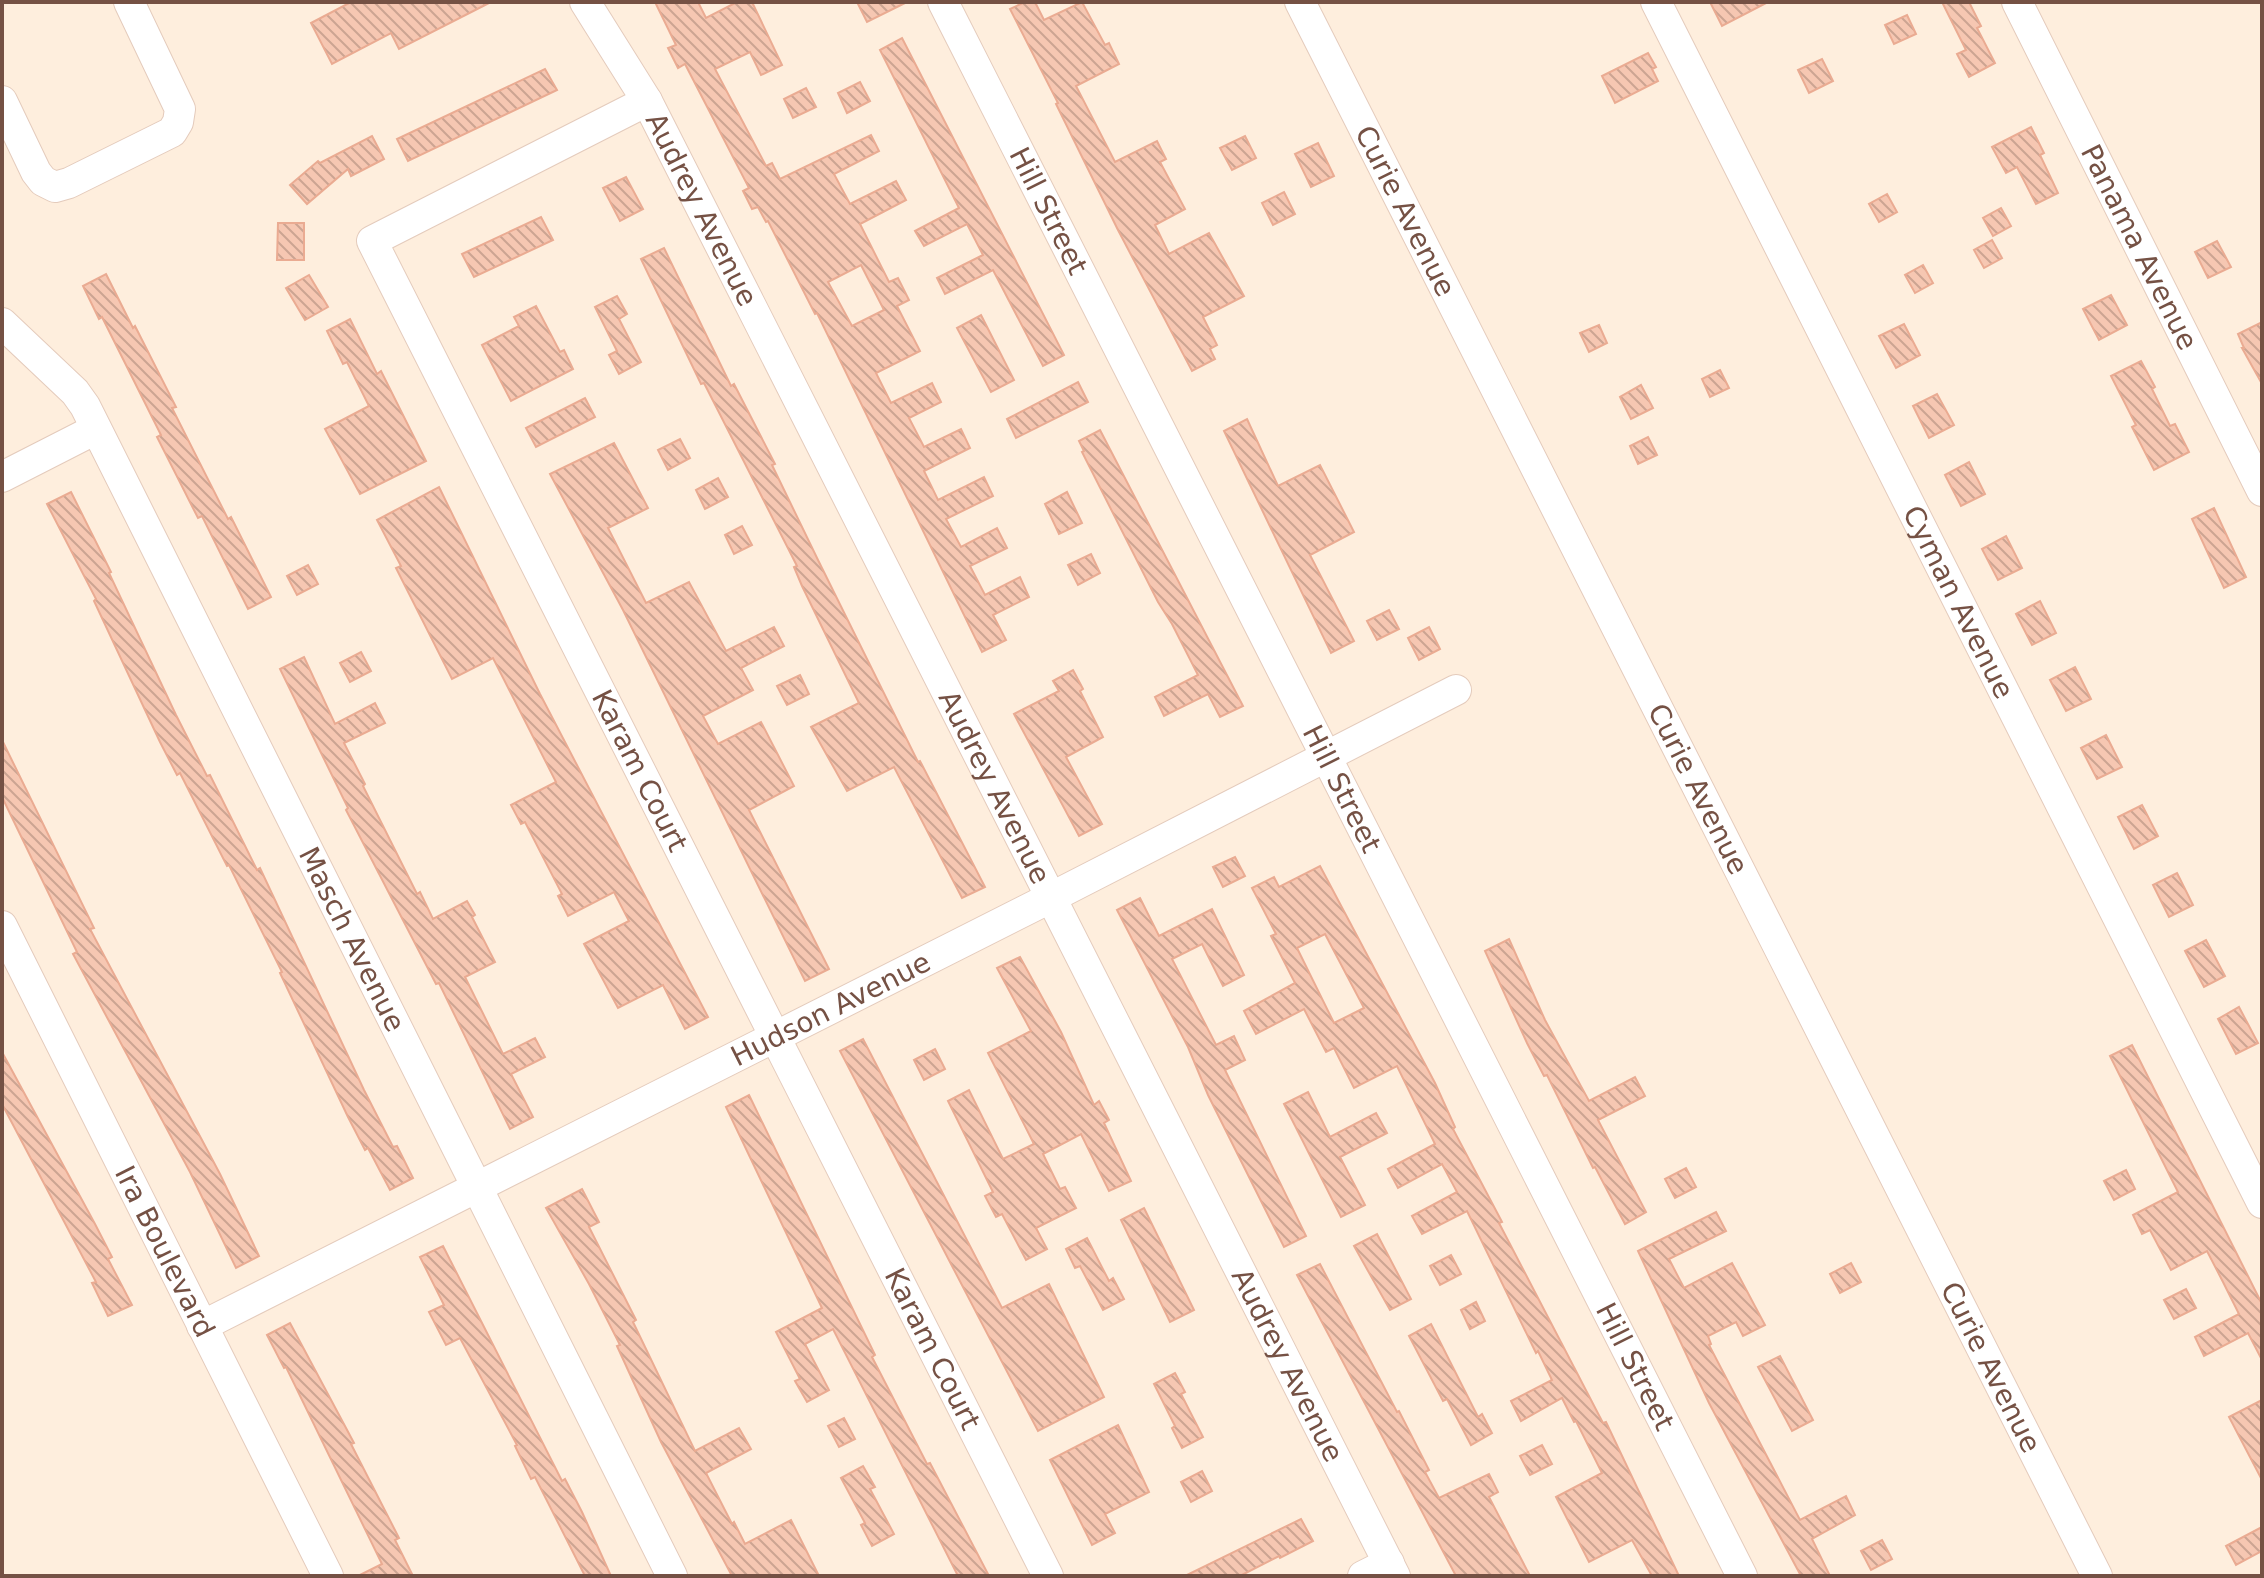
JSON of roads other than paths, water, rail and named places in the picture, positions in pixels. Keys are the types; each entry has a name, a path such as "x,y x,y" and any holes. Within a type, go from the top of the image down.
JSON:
{"street":[{"path":"2,101 36,172 43,181 55,187 172,132 180,109 129,2"},
{"name":"Audrey Avenue","path":"585,2 647,101 1050,898 1382,1572"},
{"name":"Hill Street","path":"943,2 1742,1576"},
{"name":"Curie Avenue","path":"1300,2 2097,1576"},
{"name":"Cyman Avenue","path":"1656,2 2262,1203"},
{"name":"Panama Avenue","path":"2017,2 2262,491"},
{"name":"Karam Court","path":"647,101 372,241 1048,1576"},
{"name":"Masch Avenue","path":"2,323 75,392 96,429 672,1576"},
{"path":"2,477 96,429"},
{"name":"Hudson Avenue","path":"202,1326 1456,690"},
{"name":"Ira Boulevard","path":"2,926 328,1576"}]}
